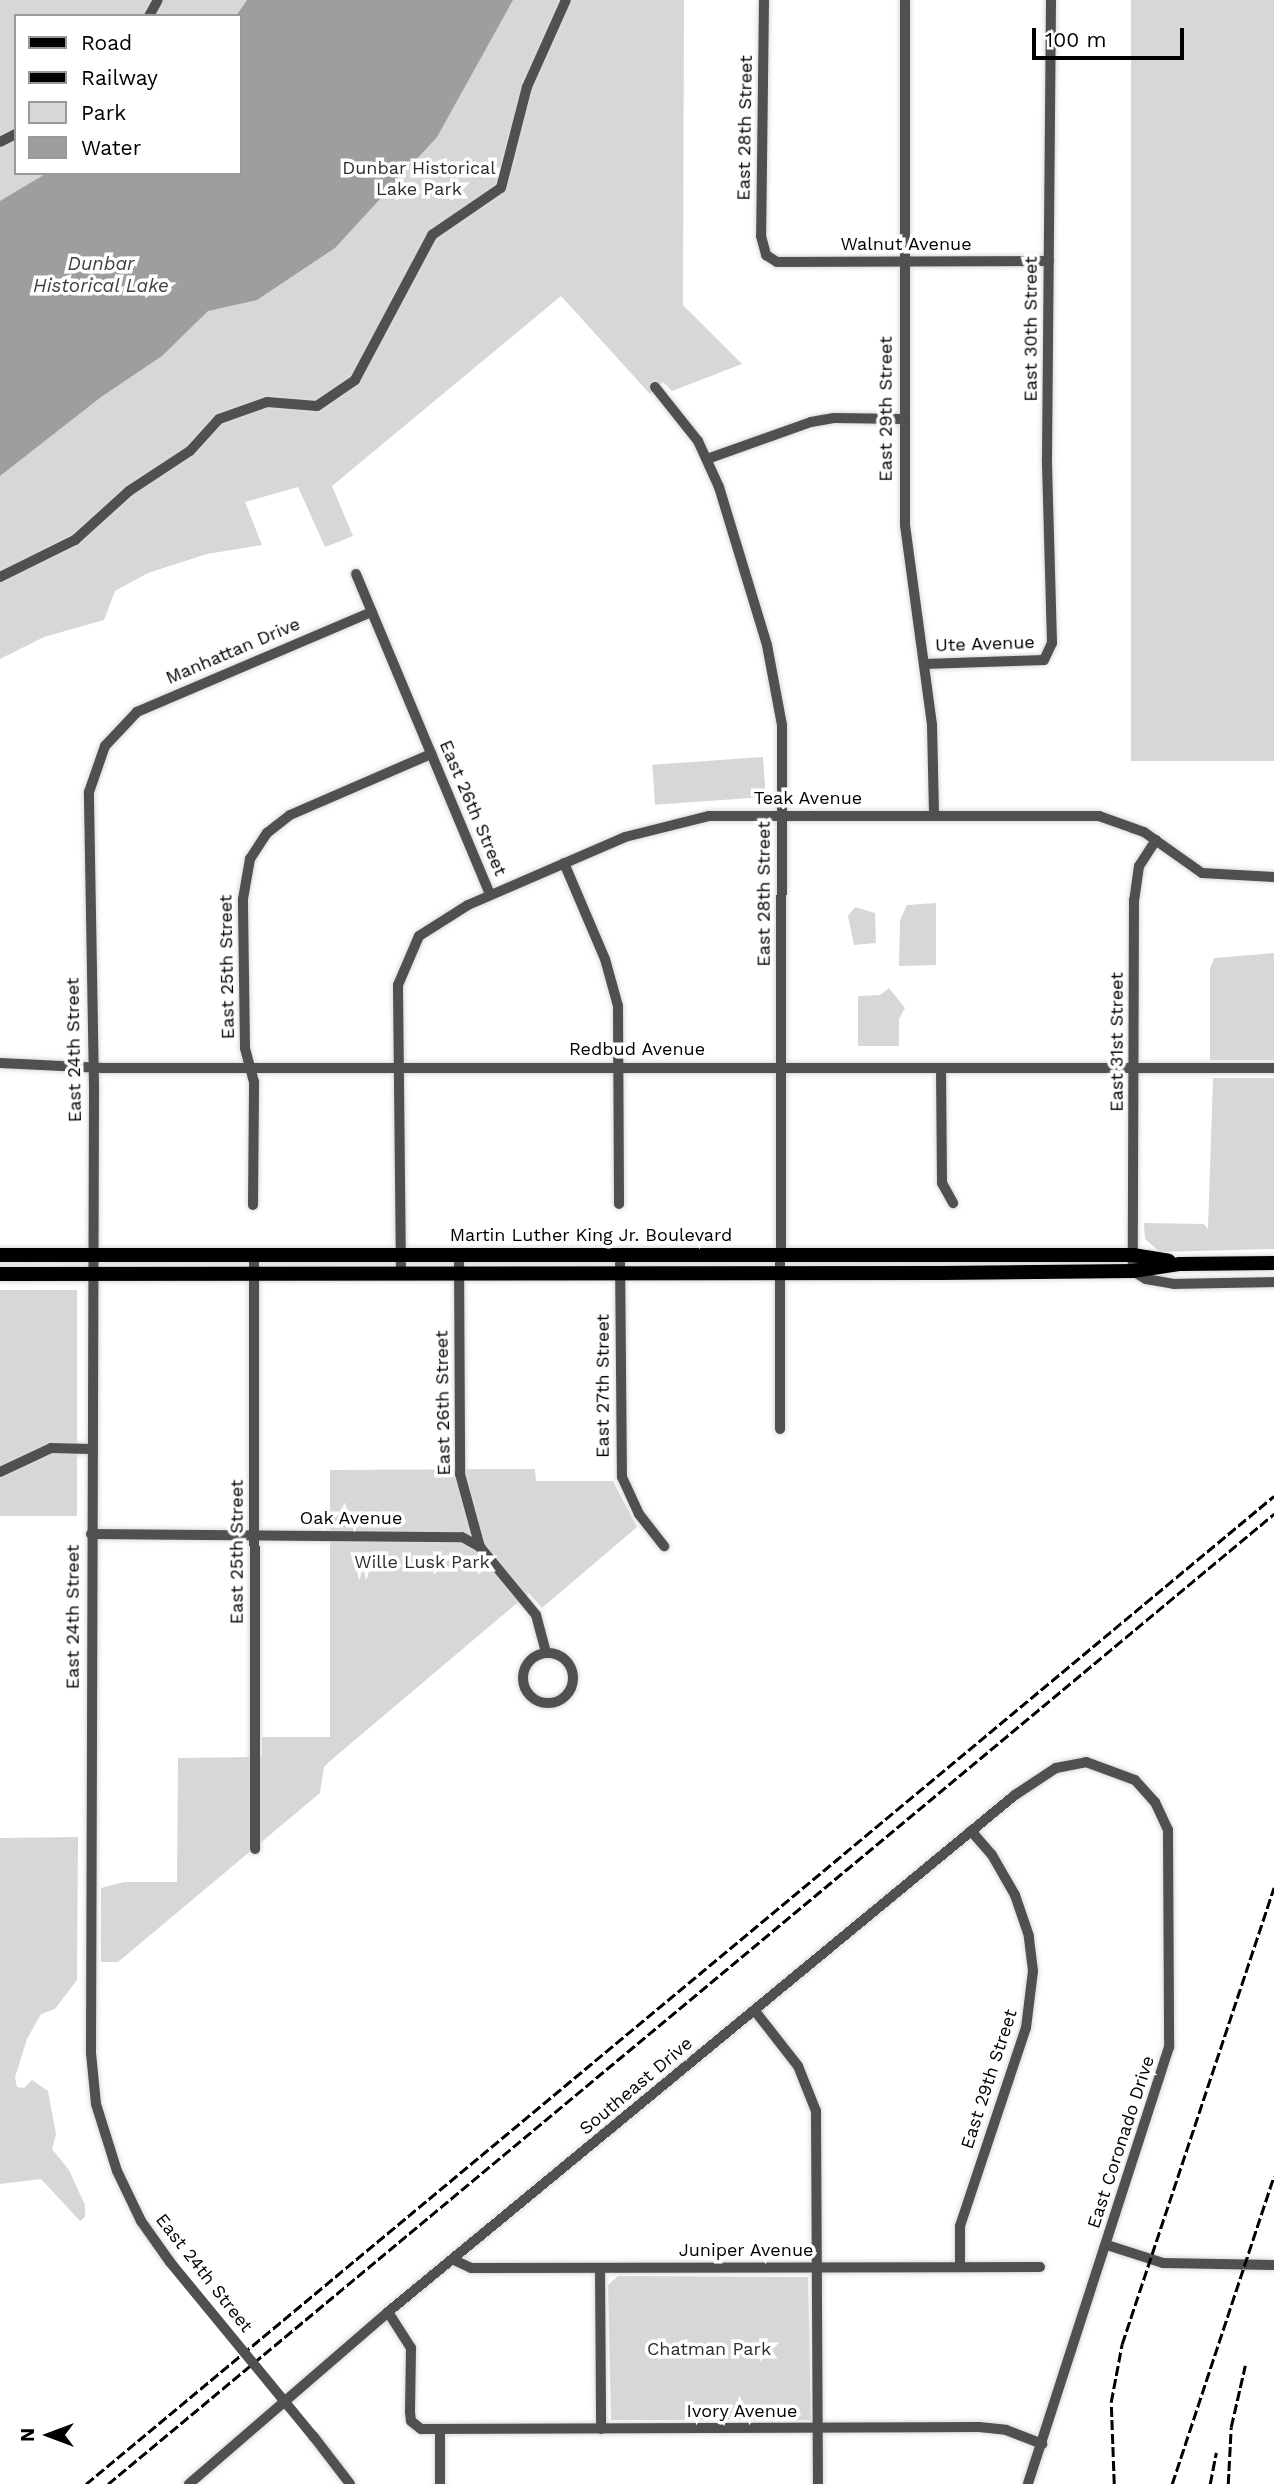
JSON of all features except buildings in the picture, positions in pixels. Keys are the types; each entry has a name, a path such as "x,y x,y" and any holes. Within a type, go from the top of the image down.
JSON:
{"main road":[{"name":"Martin Luther King Jr. Boulevard","path":"0,1255 1133,1255 1180,1264"},
{"name":"Martin Luther King Jr. Boulevard","path":"0,1274 1133,1271 1180,1264 1274,1263"}],"street":[{"path":"0,576 75,540 129,491 190,452 219,419 267,402 317,406 355,380 432,235 501,188 516,118 566,0"},
{"name":"East 28th Street","path":"764,0 761,236 766,255"},
{"name":"East 29th Street","path":"905,0 905,525 933,736 934,816"},
{"name":"East 30th Street","path":"1046,657 1052,643 1049,261 1051,0"},
{"name":"Walnut Avenue","path":"766,255 777,262 1049,261"},
{"name":"East 28th Street","path":"655,387 707,459 728,510 775,679 782,725 780,1429"},
{"path":"707,459 811,422 834,418 904,419"},
{"name":"East 26th Street","path":"356,574 491,895 444,916 411,947 398,985 401,1274"},
{"name":"Manhattan Drive","path":"115,733 153,704 372,612"},
{"name":"Ute Avenue","path":"924,664 1046,657"},
{"name":"East 24th Street","path":"115,733 97,762 88,807 92,1066 93,2078 117,2171 141,2221 170,2262 350,2484"},
{"name":"East 25th Street","path":"253,1205 254,1082 245,1048 243,887 257,846 278,822 302,809 431,754"},
{"name":"Teak Avenue","path":"491,895 564,863 678,821 709,816 1100,816 1138,829 1156,840"},
{"path":"1156,840 1202,873 1274,877"},
{"name":"East 31st Street","path":"1133,1271 1135,881 1156,840"},
{"path":"564,863 613,983 620,1066 619,1204"},
{"name":"Redbud Avenue","path":"0,1063 250,1067 398,1065 1274,1069"},
{"path":"941,1068 942,1183 953,1203"},
{"name":"East 25th Street","path":"254,1254 255,1849"},
{"name":"East 27th Street","path":"620,1254 622,1477 639,1514 664,1546"},
{"name":"East 26th Street","path":"459,1255 460,1474 480,1547"},
{"path":"1133,1271 1146,1279 1174,1284 1274,1282"},
{"path":"0,1472 51,1448 91,1449"},
{"name":"Oak Avenue","path":"91,1534 452,1536 480,1547"},
{"path":"480,1547 536,1615 546,1653"},
{"path":"546,1653 565,1660 573,1678 566,1696 548,1703 531,1697 523,1678 531,1659 546,1653"},
{"name":"Southeast Drive","path":"189,2484 388,2312 1033,1780 1056,1768 1086,1762 1124,1774"},
{"name":"East Coronado Drive","path":"1028,2484 1160,2087 1172,2014 1168,1830 1155,1802 1124,1774"},
{"name":"East 29th Street","path":"960,2267 960,2226 1026,2028 1034,1971 1029,1936 1015,1895 992,1855 971,1830"},
{"path":"755,2011 798,2066 816,2111 818,2484"},
{"path":"1107,2245 1172,2264 1274,2265"},
{"name":"Juniper Avenue","path":"454,2260 471,2268 1040,2267"},
{"path":"600,2268 601,2429"},
{"path":"388,2312 411,2348 411,2421 421,2429 440,2429 440,2484"},
{"name":"Ivory Avenue","path":"440,2429 979,2427 1006,2430 1042,2444"}],"green space":[{"name":"Dunbar Historical Lake Park","path":"0,0 684,0 683,305 742,364 672,391 663,382 650,394 561,296 332,486 353,536 325,547 298,487 245,502 262,545 207,554 148,573 115,591 104,620 44,637 0,659"},
{"path":"1131,0 1274,0 1274,761 1131,761"},
{"path":"763,757 766,797 655,805 652,765"},
{"path":"936,903 936,965 899,966 900,920 907,905"},
{"path":"855,907 875,913 876,943 854,945 848,916"},
{"path":"1274,953 1274,1060 1210,1060 1210,969 1214,958"},
{"path":"889,988 905,1008 899,1019 899,1046 858,1046 858,996 880,995"},
{"path":"1213,1078 1274,1078 1274,1249 1160,1252 1145,1239 1144,1223 1204,1224 1208,1229"},
{"path":"0,1290 77,1290 77,1516 0,1516"},
{"name":"Wille Lusk Park","path":"535,1469 536,1481 613,1481 637,1527 542,1608 529,1593 330,1761 324,1767 320,1793 118,1962 101,1962 101,1888 124,1882 177,1882 178,1758 262,1757 262,1737 330,1737 330,1470"},
{"path":"78,1837 77,1980 55,2009 41,2014 27,2039 15,2077 17,2087 24,2088 32,2080 48,2091 56,2134 52,2149 69,2170 85,2205 85,2217 80,2221 41,2179 0,2184 0,1838"},
{"name":"Chatman Park","path":"618,2276 808,2277 811,2420 611,2420 608,2285"}],"water":[{"name":"Dunbar Historical Lake","path":"247,0 513,0 437,137 335,248 257,300 208,311 162,356 101,397 0,476 0,201 44,175 242,175 242,14 237,14"}],"railway":[{"path":"86,2484 1274,1496"},
{"path":"108,2484 1274,1514"},
{"path":"1114,2484 1111,2402 1122,2344 1274,1888"},
{"path":"1172,2484 1274,2176"},
{"path":"1228,2484 1231,2427 1245,2366"},
{"path":"1210,2484 1216,2453"}]}
